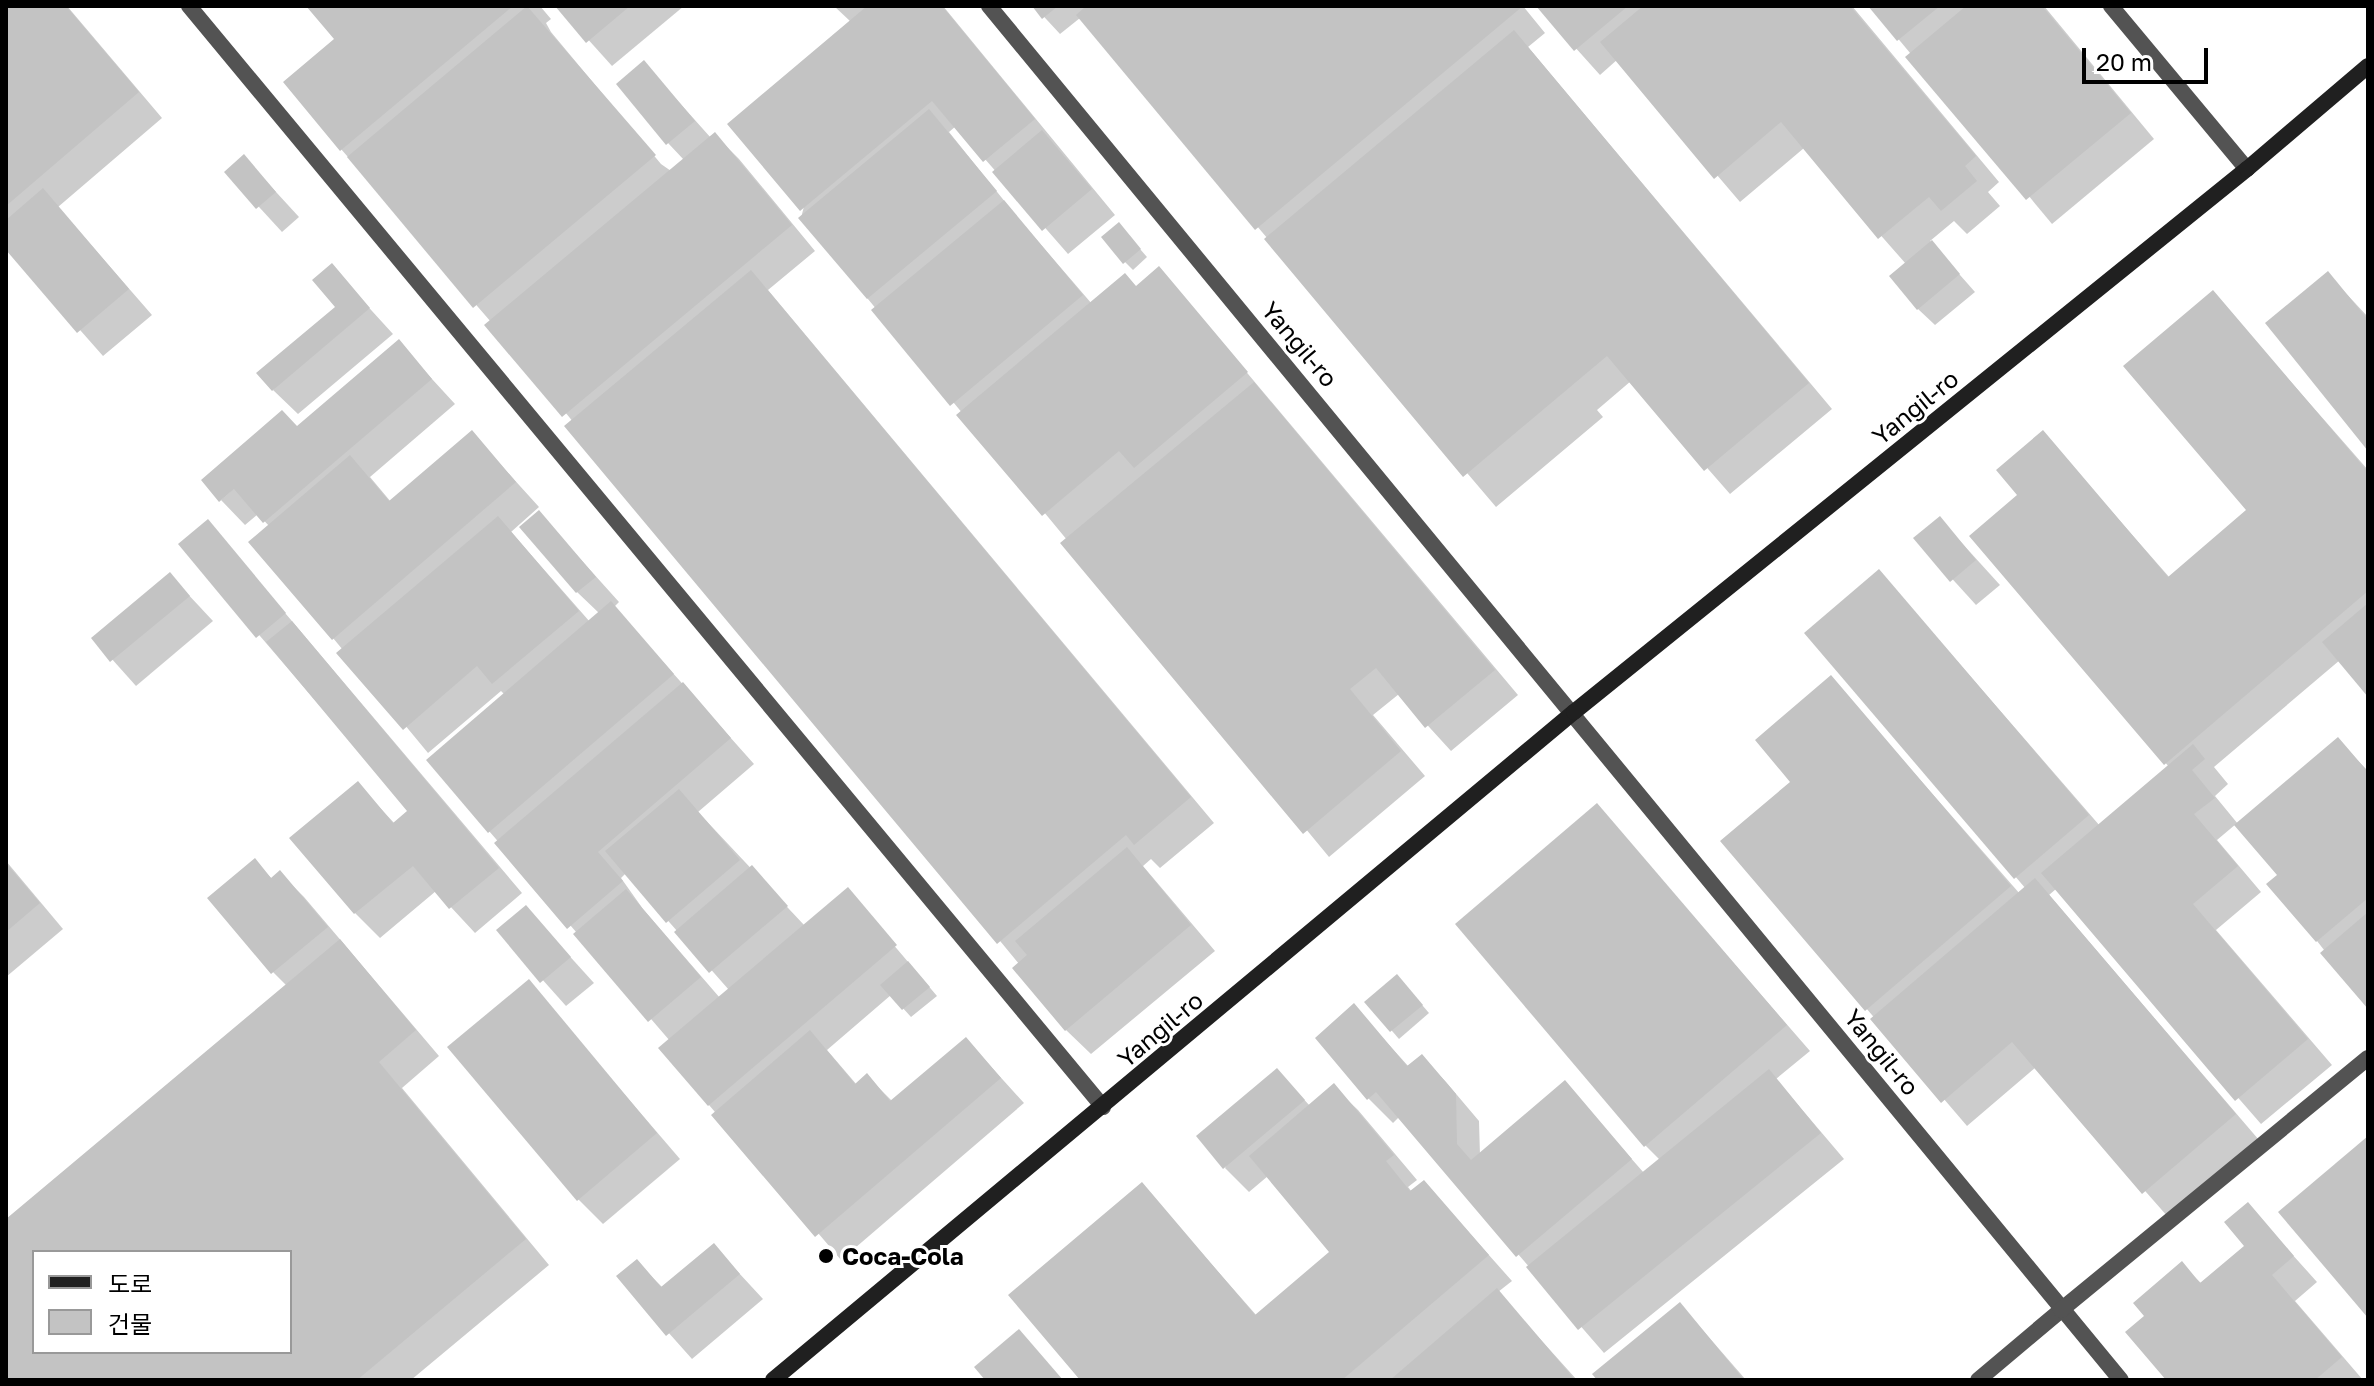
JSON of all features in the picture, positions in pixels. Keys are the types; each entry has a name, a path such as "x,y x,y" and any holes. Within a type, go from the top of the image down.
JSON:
{"main road":[{"name":"Yangil-ro","path":"773,1380 1574,712 2247,169 2368,66"}],"street":[{"path":"189,6 1103,1107"},
{"name":"Yangil-ro","path":"989,6 1574,712 2121,1380"},
{"path":"2111,6 2247,169"},
{"path":"1978,1380 2368,1058"}],"building":[{"path":"6,6 66,6 139,92 6,206"},
{"path":"306,6 513,6 340,151 283,82 334,39"},
{"path":"527,6 656,155 473,308 347,157"},
{"path":"555,6 630,6 586,43"},
{"path":"867,6 942,6 1035,119 983,162 932,101 800,211 727,124"},
{"path":"1032,6 1058,6 1042,19"},
{"path":"1086,6 1523,6 1255,230 1076,15"},
{"path":"1536,6 1628,6 1574,51"},
{"path":"1643,6 1850,6 1976,156 1965,166 1977,181 1941,211 1929,197 1878,239 1781,122 1714,179 1600,42"},
{"path":"1868,6 1940,6 1897,41"},
{"path":"1966,6 2042,6 2131,113 2026,200 1905,57"},
{"path":"1514,30 1809,383 1704,471 1607,356 1463,477 1264,239"},
{"path":"644,60 695,121 666,145 616,84"},
{"path":"929,109 997,191 867,299 798,218"},
{"path":"1042,130 1092,189 1042,231 992,172"},
{"path":"715,132 792,225 562,417 484,325"},
{"path":"244,154 276,192 256,209 224,172"},
{"path":"43,188 129,289 77,333 6,250 6,220"},
{"path":"1004,200 1083,295 950,406 871,310"},
{"path":"1119,222 1141,249 1123,264 1101,237"},
{"path":"1932,240 1960,274 1917,310 1889,276"},
{"path":"332,263 370,308 272,391 256,373 335,307 312,280"},
{"path":"1159,266 1248,372 1134,468 1119,451 1042,516 956,415 1125,273 1136,286"},
{"path":"751,270 1191,797 1134,845 1126,835 997,944 564,426"},
{"path":"2328,271 2368,320 2368,451 2265,323"},
{"path":"2213,290 2368,472 2368,591 2164,765 1969,536 2017,495 1996,470 2043,430 2168,577 2246,510 2123,366"},
{"path":"399,339 432,379 263,523 234,489 219,502 201,480 282,410 297,426"},
{"path":"1254,382 1495,670 1425,728 1376,668 1350,689 1401,751 1303,834 1060,543"},
{"path":"472,430 516,482 332,640 248,542 350,455 389,501"},
{"path":"539,510 596,577 576,593 519,527"},
{"path":"498,516 579,611 492,684 477,666 403,730 336,653"},
{"path":"1940,516 1976,560 1950,582 1913,538"},
{"path":"208,519 286,613 256,638 178,544"},
{"path":"1879,569 2089,815 2014,879 1804,633"},
{"path":"170,572 190,596 110,662 91,638"},
{"path":"611,601 674,674 488,833 426,760"},
{"path":"2368,603 2368,697 2322,642"},
{"path":"292,621 499,868 449,909 413,866 354,914 289,838 358,781 393,823 407,811 266,642"},
{"path":"1831,675 2011,886 1865,1011 1720,841 1790,782 1755,740"},
{"path":"683,682 731,738 598,852 623,881 567,929 494,843"},
{"path":"2338,737 2368,772 2368,898 2316,942 2266,884 2277,875 2234,825"},
{"path":"2193,744 2205,759 2192,770 2215,798 2194,814 2238,866 2193,904 2308,1039 2235,1101 2041,873"},
{"path":"679,789 740,860 666,923 605,851"},
{"path":"1597,803 1787,1025 1644,1147 1455,924"},
{"path":"1127,847 1191,925 1065,1031 1012,968 1027,955 1015,941"},
{"path":"255,858 271,878 280,870 328,927 271,974 207,898"},
{"path":"6,863 40,903 6,932"},
{"path":"752,865 788,906 709,973 674,932"},
{"path":"2035,878 2236,1114 2142,1194 2012,1042 1941,1103 1870,1019"},
{"path":"848,887 897,945 708,1106 658,1048"},
{"path":"626,889 701,977 648,1022 573,934"},
{"path":"526,905 571,957 540,983 496,930"},
{"path":"2368,912 2368,1009 2320,953"},
{"path":"340,939 416,1030 379,1062 526,1239 357,1380 6,1380 6,1219"},
{"path":"908,961 930,987 902,1010 880,985"},
{"path":"1397,974 1423,1005 1390,1032 1364,1002"},
{"path":"529,979 657,1133 577,1201 447,1047"},
{"path":"1354,1003 1407,1066 1422,1054 1456,1094 1457,1144 1471,1160 1565,1080 1632,1159 1516,1257 1376,1092 1367,1100 1315,1038"},
{"path":"810,1030 855,1084 867,1073 890,1101 966,1037 1001,1078 815,1237 711,1115"},
{"path":"1277,1068 1305,1100 1223,1169 1196,1136"},
{"path":"1769,1069 1821,1133 1578,1330 1526,1267"},
{"path":"1334,1083 1394,1155 1386,1161 1410,1191 1424,1180 1489,1255 1342,1380 1080,1380 1008,1295 1142,1182 1255,1315 1329,1252 1249,1156"},
{"path":"2368,1136 2368,1318 2278,1212"},
{"path":"2248,1202 2294,1256 2272,1275 2342,1357 2315,1380 2166,1380 2125,1332 2144,1316 2133,1303 2182,1261 2200,1283 2244,1246 2224,1222"},
{"path":"714,1243 740,1274 666,1336 616,1276 637,1259 661,1287"},
{"path":"1497,1288 1575,1380 1390,1380"},
{"path":"1680,1302 1744,1380 1597,1380 1592,1374"},
{"path":"1019,1329 1063,1380 985,1380 974,1367"}],"place":[{"name":"Coca-Cola","path":"826,1256"}]}
